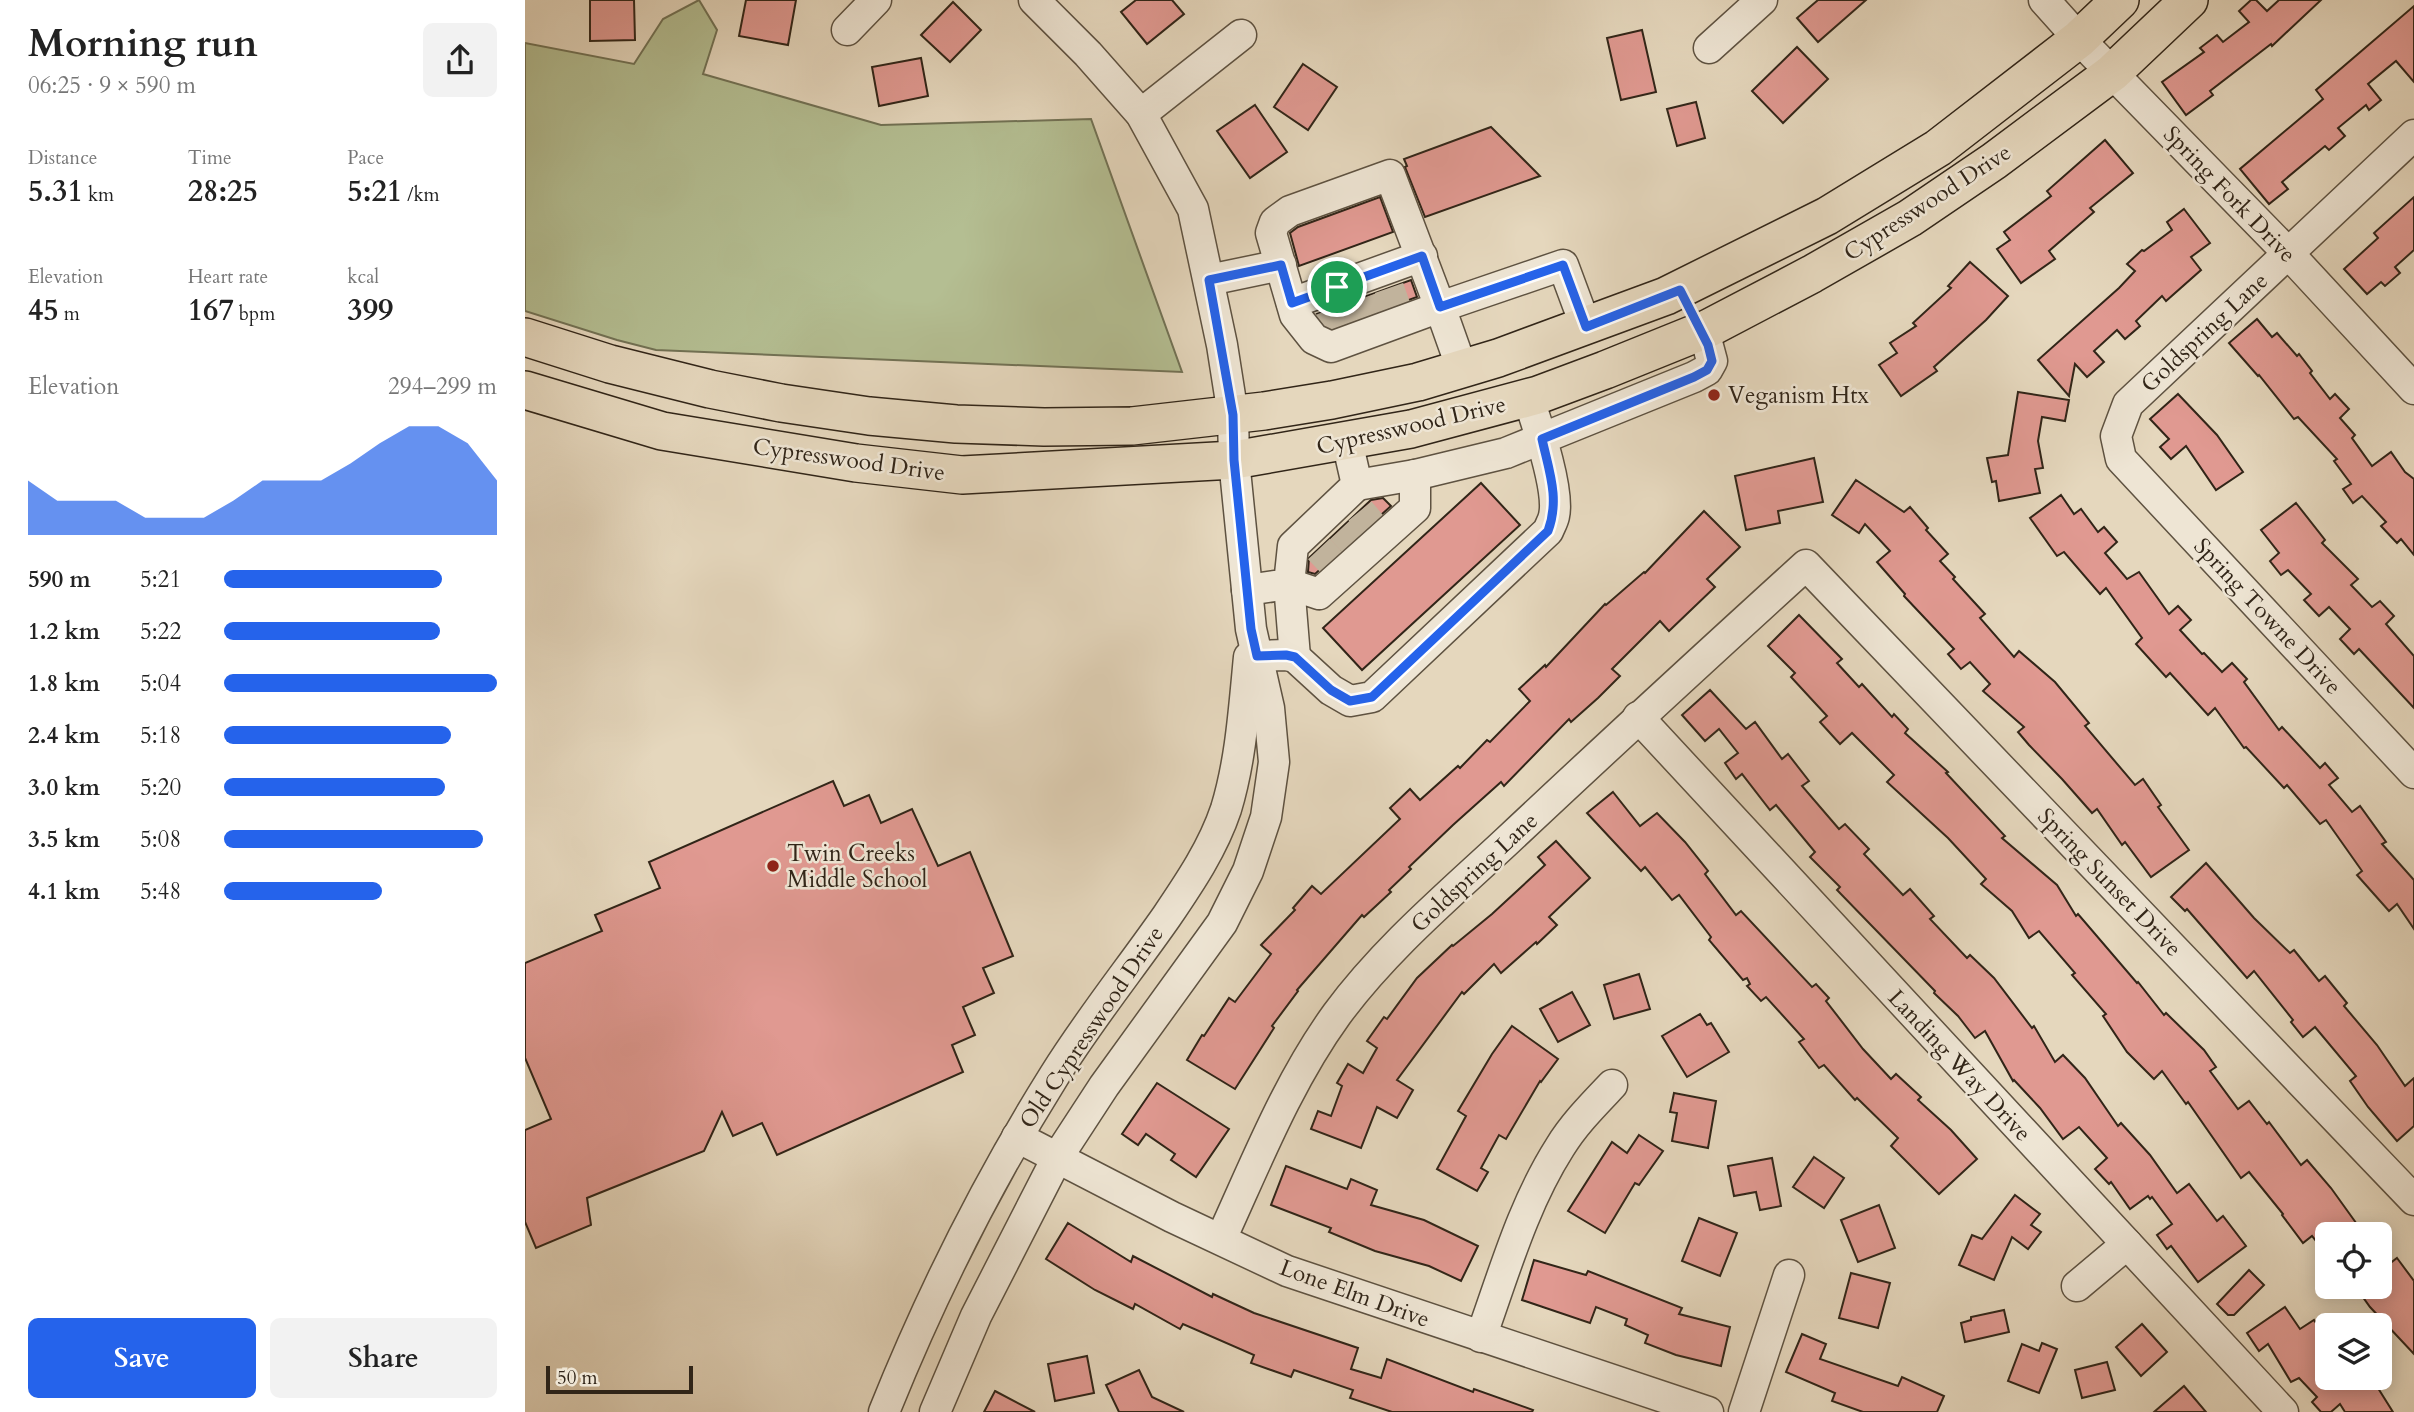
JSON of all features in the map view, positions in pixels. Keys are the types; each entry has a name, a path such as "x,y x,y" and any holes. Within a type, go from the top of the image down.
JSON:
{"main road":[{"name":"Cypresswood Drive","path":"525,337 610,364 709,389 869,416 956,424 1132,426 1233,415 1332,400 1418,382 1586,327 1680,290 1827,216 1938,148 2078,39 2120,0"},
{"name":"Cypresswood Drive","path":"525,390 662,431 856,463 963,475 1234,460 1411,429 1528,397 1701,331 1812,274 1910,218 1994,161 2112,72 2189,0"},
{"path":"1680,290 1701,331"},
{"path":"856,463 869,416"}],"street":[{"path":"847,30 876,0"},
{"name":"Old Cypresswood Drive","path":"935,1412 976,1316 1057,1158 1133,1046 1222,923 1248,872 1262,828 1274,762 1269,708 1254,642 1247,590 1234,460 1233,415 1209,280 1193,209 1141,114 1088,54 1034,0"},
{"path":"1709,48 1762,0"},
{"name":"Spring Fork Drive","path":"2044,0 2078,39 2288,253 2414,389"},
{"path":"1141,114 1241,36"},
{"name":"Goldspring Lane","path":"2121,459 2116,436 2128,404 2414,135"},
{"path":"1281,265 1271,233 1275,222 1290,211 1390,174 1371,303"},
{"path":"1209,280 1281,265 1371,303 1462,369"},
{"path":"1371,303 1563,265 1586,327"},
{"path":"1347,532 1415,475 1506,453 1707,370 1712,361 1701,331"},
{"path":"1254,642 1295,657 1331,690 1350,701 1372,697 1548,531 1555,514 1554,496 1542,439 1528,397"},
{"path":"1247,590 1289,584 1319,594 1347,532 1347,441"},
{"name":"Spring Towne Drive","path":"2121,459 2414,774"},
{"path":"1295,657 1289,584 1293,546 1347,532 1415,508 1415,475"},
{"name":"Goldspring Lane","path":"1220,1239 1294,1080 1338,1014 1411,930 1638,717 1806,565"},
{"name":"Spring Sunset Drive","path":"1806,565 2414,1199"},
{"name":"Old Cypresswood Drive","path":"884,1412 921,1323 967,1226 1017,1137 1056,1073 1199,869 1226,809 1242,734 1254,642"},
{"name":"Landing Way Drive","path":"1638,717 2283,1412"},
{"path":"1092,1022 1133,1046"},
{"path":"1481,1337 1538,1184 1561,1145 1612,1084"},
{"name":"Lone Elm Drive","path":"1017,1137 1172,1217 1287,1271 1708,1412"},
{"path":"2077,1286 2127,1244"},
{"path":"1744,1412 1789,1275"}],"green space":[{"path":"699,0 717,30 703,74 881,125 1091,119 1182,372 656,350 525,311 525,43 634,64 663,19"}],"building":[{"path":"590,0 634,0 635,40 590,41"},
{"path":"746,0 796,0 788,45 739,36"},
{"path":"1136,0 1172,0 1184,14 1147,44 1121,12"},
{"path":"1818,0 1866,0 1818,42 1797,18"},
{"path":"2251,0 2256,0 2267,11 2279,0 2321,0 2272,46 2271,44 2210,91 2213,95 2186,115 2162,82 2204,52 2200,48 2217,35 2223,42 2249,22 2239,11"},
{"path":"953,2 981,30 950,62 921,35"},
{"path":"2414,6 2414,82 2396,61 2368,84 2381,100 2369,110 2366,105 2338,128 2345,136 2329,150 2325,146 2282,182 2288,189 2269,204 2240,169 2323,99 2316,90"},
{"path":"1642,30 1656,92 1621,100 1607,38"},
{"path":"1797,47 1828,79 1783,123 1752,91"},
{"path":"921,58 928,96 879,106 872,67"},
{"path":"1303,64 1337,87 1308,130 1274,107"},
{"path":"1696,102 1705,138 1677,146 1667,109"},
{"path":"1255,105 1287,152 1250,178 1217,131"},
{"path":"1491,127 1540,176 1425,217 1404,159"},
{"path":"2105,140 2133,173 2090,208 2094,212 2049,251 2055,259 2021,283 1997,249 2010,240 2004,232 2051,196 2047,191"},
{"path":"1380,197 1393,232 1299,266 1290,233 1298,227"},
{"path":"2414,197 2414,250 2395,267 2400,273 2385,286 2381,282 2367,294 2344,269 2378,238 2374,233"},
{"path":"2184,209 2210,243 2191,257 2201,270 2166,301 2162,296 2136,321 2140,326 2125,339 2117,330 2094,351 2104,362 2087,377 2075,364 2069,396 2038,360 2119,288 2135,271 2127,264 2142,250 2172,230 2167,222"},
{"path":"1970,262 2008,296 1934,367 1937,371 1901,396 1879,365 1897,353 1890,343 1916,326 1913,323 1951,288 1948,286"},
{"path":"1411,280 1417,297 1332,328 1325,325 1317,314"},
{"path":"2257,319 2272,337 2277,333 2297,356 2299,354 2330,399 2335,394 2349,409 2340,418 2355,435 2352,438 2372,466 2391,452 2405,472 2414,479 2414,555 2401,539 2397,543 2381,526 2386,522 2362,496 2353,503 2343,489 2351,484 2334,461 2337,459 2298,417 2294,419 2229,343"},
{"path":"2018,392 2069,400 2065,421 2042,417 2038,441 2043,468 2035,469 2040,493 1999,501 1996,481 1992,482 1987,458 2008,455"},
{"path":"2178,394 2217,435 2243,472 2216,490 2186,446 2171,459 2160,447 2169,439 2150,419"},
{"path":"1814,458 1823,502 1778,511 1780,523 1746,530 1735,476"},
{"path":"1856,480 1904,512 1910,507 1948,554 1940,561 1985,614 1980,618 2014,657 2019,651 2055,682 2089,723 2085,726 2135,785 2143,779 2161,805 2158,807 2189,850 2151,877 2125,842 2122,845 2097,809 2092,813 2029,745 2018,732 2024,727 1983,691 1990,684 1970,662 1961,669 1948,654 1954,649 1904,596 1877,562 1890,551 1865,524 1859,533 1832,515"},
{"path":"1481,483 1520,525 1362,670 1323,628"},
{"path":"2061,495 2074,514 2081,509 2098,532 2104,527 2117,542 2105,553 2127,579 2139,572 2169,614 2178,606 2191,620 2180,630 2202,654 2222,672 2232,663 2247,679 2244,682 2279,730 2282,727 2320,768 2325,763 2338,778 2329,785 2352,812 2360,806 2386,842 2382,844 2414,880 2414,929 2397,904 2389,911 2357,875 2362,871 2326,820 2320,824 2287,785 2284,788 2246,747 2244,748 2215,708 2208,715 2170,673 2166,677 2136,644 2142,638 2106,588 2100,594 2064,552 2057,556 2030,518"},
{"path":"1383,498 1391,506 1315,574 1308,572 1309,558 1371,500"},
{"path":"2296,503 2325,540 2322,543 2358,579 2351,585 2372,607 2380,601 2394,616 2386,624 2414,656 2414,708 2359,649 2354,654 2340,639 2350,629 2329,607 2319,616 2304,600 2311,594 2288,570 2281,575 2270,561 2279,553 2261,530"},
{"path":"1704,511 1740,547 1707,579 1715,587 1669,631 1660,621 1612,669 1620,676 1598,698 1571,722 1569,719 1504,786 1501,782 1453,825 1409,867 1411,869 1389,890 1391,892 1364,917 1362,915 1297,990 1235,1089 1187,1060 1229,998 1235,1002 1271,954 1261,945 1295,910 1293,908 1312,886 1321,894 1400,819 1390,808 1410,789 1420,800 1458,766 1460,768 1487,740 1490,742 1530,701 1519,689 1545,665 1546,667 1605,604 1645,573"},
{"path":"1799,615 1842,659 1837,663 1859,687 1862,684 1892,717 1894,714 1908,729 1905,733 1948,772 1946,773 2005,836 2002,838 2057,885 2076,916 2078,914 2164,1015 2166,1013 2204,1050 2216,1067 2210,1071 2238,1109 2249,1101 2267,1124 2269,1122 2301,1165 2307,1160 2355,1222 2315,1222 2315,1240 2312,1236 2303,1243 2249,1172 2241,1178 2188,1102 2186,1104 2162,1071 2154,1079 2127,1052 2103,1016 2106,1014 2039,931 2029,938 2012,911 1981,884 1986,879 1948,838 1887,782 1894,775 1852,733 1840,744 1820,722 1827,716 1791,677 1795,673 1768,646"},
{"path":"1710,690 1746,729 1755,722 1782,759 1788,754 1809,781 1802,786 1839,829 1845,824 1869,849 1864,854 1903,895 1910,889 1934,916 1930,919 1967,958 1970,955 1994,978 2032,1028 2034,1026 2055,1062 2063,1055 2085,1078 2118,1126 2121,1123 2150,1155 2177,1193 2189,1184 2217,1221 2223,1216 2246,1246 2198,1282 2171,1246 2167,1249 2157,1235 2172,1224 2152,1197 2150,1199 2148,1196 2130,1209 2111,1182 2109,1184 2095,1169 2107,1158 2079,1127 2063,1139 2040,1108 2013,1081 1985,1031 1975,1038 1935,991 1837,890 1840,887 1810,857 1815,852 1776,805 1770,810 1742,774 1736,779 1725,763 1738,753 1719,729 1705,741 1682,715"},
{"path":"833,781 844,806 869,795 881,823 912,809 938,866 970,852 1013,956 983,968 994,993 963,1007 975,1035 952,1045 963,1072 777,1155 762,1123 733,1136 722,1112 704,1151 587,1198 591,1225 536,1248 525,1222 525,1130 551,1119 525,1058 525,963 602,931 595,915 660,888 649,862"},
{"path":"1613,792 1640,826 1657,813 1708,871 1705,874 1736,915 1741,911 1812,987 1816,984 1829,998 1826,1001 1863,1049 1891,1079 1896,1074 1921,1097 1918,1100 1951,1130 1977,1159 1939,1194 1891,1146 1898,1138 1857,1098 1855,1100 1824,1065 1819,1068 1799,1042 1804,1039 1766,997 1761,1001 1747,986 1750,984 1747,978 1743,980 1709,940 1711,937 1679,895 1672,900 1645,867 1641,871 1587,813"},
{"path":"1556,841 1590,878 1549,917 1557,925 1537,944 1536,942 1501,973 1494,964 1464,994 1462,992 1397,1080 1413,1090 1397,1118 1377,1107 1361,1148 1311,1129 1318,1111 1331,1116 1342,1086 1337,1083 1348,1064 1363,1073 1377,1048 1367,1041 1417,978 1545,865 1538,857"},
{"path":"2206,863 2254,918 2290,953 2294,950 2319,981 2325,976 2347,1003 2344,1006 2377,1045 2405,1086 2414,1078 2414,1126 2397,1141 2350,1081 2356,1076 2315,1027 2303,1037 2291,1022 2293,1020 2254,971 2247,978 2187,909 2185,911 2171,897"},
{"path":"1639,974 1650,1009 1614,1019 1604,985"},
{"path":"1572,992 1590,1025 1558,1042 1540,1009"},
{"path":"1700,1014 1707,1025 1711,1023 1729,1052 1687,1077 1662,1036"},
{"path":"1512,1026 1558,1059 1540,1081 1506,1139 1499,1135 1481,1168 1488,1172 1477,1191 1437,1169 1466,1116 1458,1111"},
{"path":"1157,1083 1229,1129 1196,1177 1171,1160 1175,1154 1146,1134 1138,1145 1122,1134"},
{"path":"1674,1093 1716,1101 1708,1148 1672,1141 1677,1113 1670,1112"},
{"path":"1639,1135 1663,1151 1639,1185 1635,1183 1605,1233 1568,1211 1612,1142 1627,1153"},
{"path":"1814,1157 1844,1178 1824,1208 1793,1187"},
{"path":"1772,1158 1781,1206 1760,1210 1756,1192 1734,1196 1728,1166"},
{"path":"1286,1166 1347,1189 1351,1179 1377,1190 1371,1205 1424,1220 1478,1246 1461,1281 1429,1266 1375,1251 1329,1232 1331,1228 1271,1205"},
{"path":"2015,1195 2040,1214 2031,1225 2041,1232 2028,1249 2012,1237 1994,1280 1959,1265 1972,1235 1982,1239"},
{"path":"1879,1205 1895,1248 1858,1262 1841,1220"},
{"path":"1699,1218 1737,1233 1720,1276 1682,1261"},
{"path":"1068,1223 1131,1262 1133,1256 1212,1297 1213,1294 1254,1313 1358,1348 1351,1369 1381,1378 1387,1359 1473,1392 1474,1389 1533,1410 1392,1412 1350,1398 1353,1390 1294,1370 1291,1377 1251,1363 1254,1355 1183,1324 1180,1329 1135,1304 1133,1309 1095,1290 1046,1259"},
{"path":"2397,1258 2414,1281 2414,1354 2392,1330 2392,1313 2376,1313 2364,1299 2392,1299 2392,1262"},
{"path":"1534,1260 1586,1275 1588,1271 1682,1308 1679,1314 1730,1327 1721,1366 1676,1355 1645,1343 1648,1335 1625,1325 1627,1319 1596,1307 1590,1323 1522,1300"},
{"path":"2249,1270 2264,1285 2234,1315 2228,1315 2217,1304"},
{"path":"1851,1273 1890,1283 1878,1328 1839,1318"},
{"path":"2285,1307 2300,1329 2314,1320 2315,1390 2379,1390 2393,1412 2345,1412 2340,1404 2331,1412 2321,1412 2312,1402 2317,1397 2299,1378 2291,1382 2268,1344 2259,1351 2247,1333"},
{"path":"2004,1310 2009,1332 1965,1342 1961,1323 1971,1320 1971,1317"},
{"path":"2142,1324 2167,1352 2141,1376 2116,1347"},
{"path":"1802,1334 1826,1344 1820,1359 1898,1386 1902,1377 1944,1396 1937,1412 1863,1412 1832,1401 1835,1393 1786,1372"},
{"path":"2042,1343 2057,1349 2039,1393 2008,1381 2022,1344 2039,1351"},
{"path":"1087,1356 1094,1393 1055,1401 1048,1364"},
{"path":"2107,1362 2115,1390 2082,1398 2075,1370"},
{"path":"1139,1370 1152,1397 1184,1412 1119,1412 1106,1385"},
{"path":"2184,1386 2206,1412 2154,1412"},
{"path":"995,1391 1035,1412 984,1412"}],"tunnel":[{"path":"1389,288 1396,308"},
{"path":"1366,297 1373,316"},
{"path":"1344,304 1351,324"},
{"path":"1323,312 1331,332"},
{"path":"1360,511 1375,529"},
{"path":"1341,529 1357,546"},
{"path":"1319,549 1335,566"}],"place":[{"name":"Veganism Htx","path":"1714,395"},
{"name":"Twin Creeks Middle School","path":"773,866"}],"route":[{"path":"1422,256 1440,307 1563,265 1586,327 1680,290 1708,345 1712,361 1707,370 1694,377 1542,439 1554,496 1555,514 1548,531 1372,697 1350,701 1331,690 1295,657 1257,656 1251,629 1234,460 1233,415 1209,280 1281,265 1292,303 1337,287 1422,256"}]}
